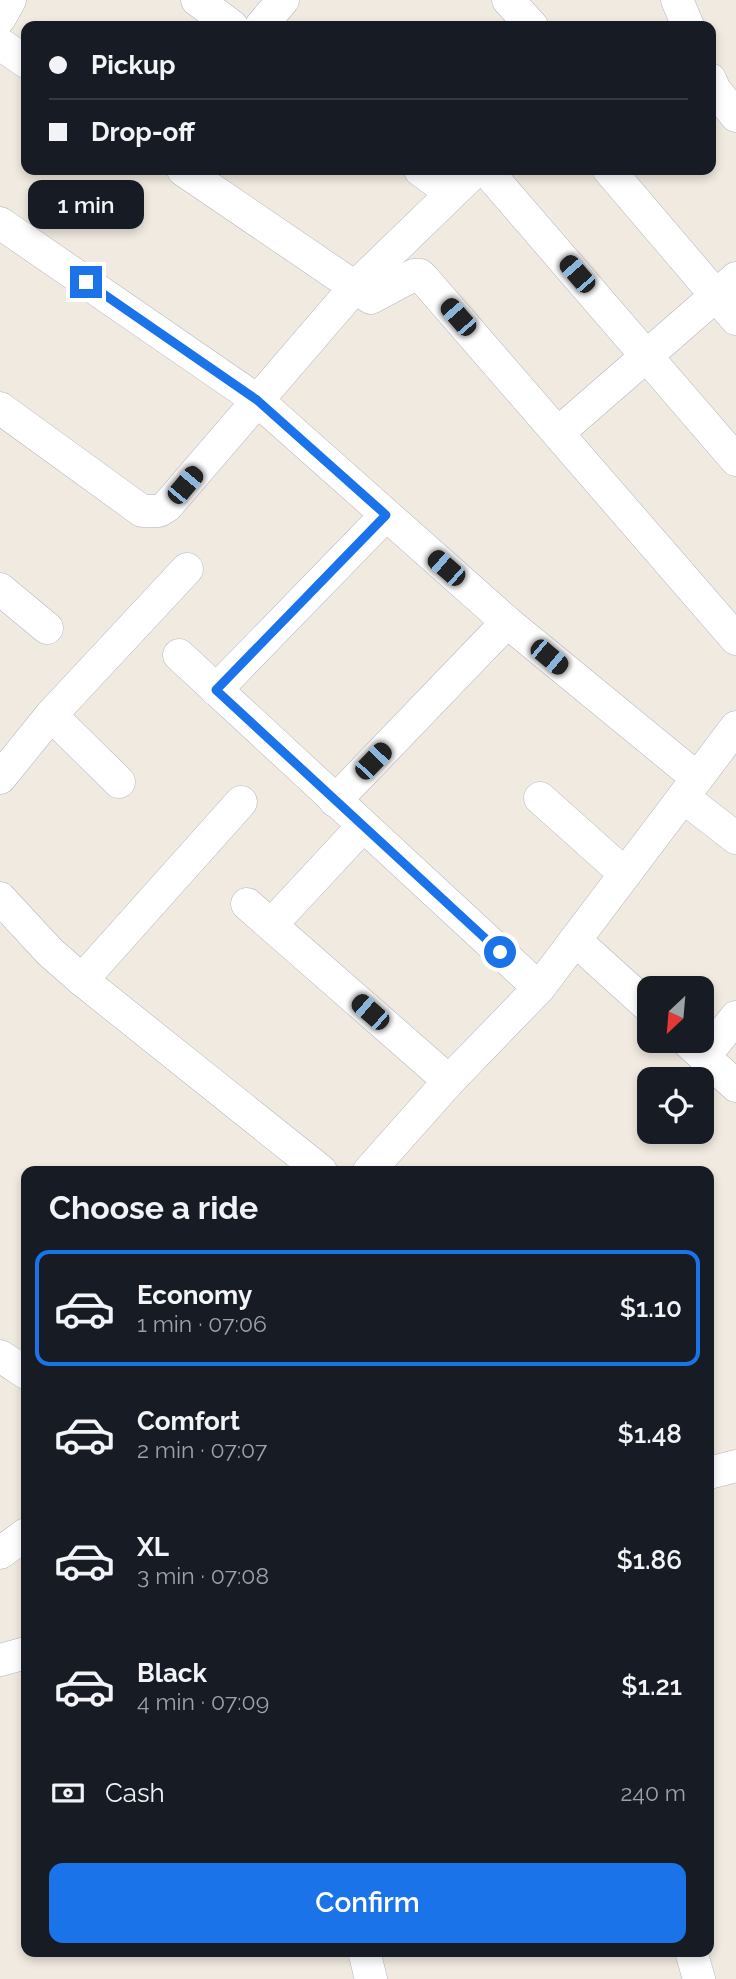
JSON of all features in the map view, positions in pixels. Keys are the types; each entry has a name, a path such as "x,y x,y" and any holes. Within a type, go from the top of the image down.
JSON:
{"street":[{"path":"0,17 10,0"},
{"path":"197,0 225,21"},
{"path":"265,21 283,0"},
{"path":"508,0 527,21"},
{"path":"677,0 686,21"},
{"path":"0,44 21,59"},
{"path":"716,91 736,116"},
{"path":"190,175 371,298 414,275 420,275 736,639"},
{"path":"427,175 450,192"},
{"path":"0,408 142,511 159,511 167,506 355,287 470,175"},
{"path":"490,175 736,460"},
{"path":"558,433 647,355 729,297 614,175"},
{"path":"0,223 257,400 690,788 736,838"},
{"path":"216,690 386,515"},
{"path":"1,775 51,715 187,569"},
{"path":"0,589 47,628"},
{"path":"335,801 507,622"},
{"path":"179,655 539,988"},
{"path":"51,715 119,782"},
{"path":"373,1166 449,1081 539,988 736,727"},
{"path":"540,798 625,874"},
{"path":"82,980 241,802"},
{"path":"271,925 363,826"},
{"path":"0,898 50,952 82,980 315,1166"},
{"path":"247,904 449,1081"},
{"path":"575,940 637,996"},
{"path":"714,1035 736,1017"},
{"path":"701,1054 736,1086"},
{"path":"0,1356 21,1370"},
{"path":"714,1472 736,1466"},
{"path":"0,1660 21,1654"},
{"path":"366,1957 372,1979"},
{"path":"693,1957 699,1979"}],"route":[{"path":"86,282 257,400 386,515 216,690 500,952"}]}
